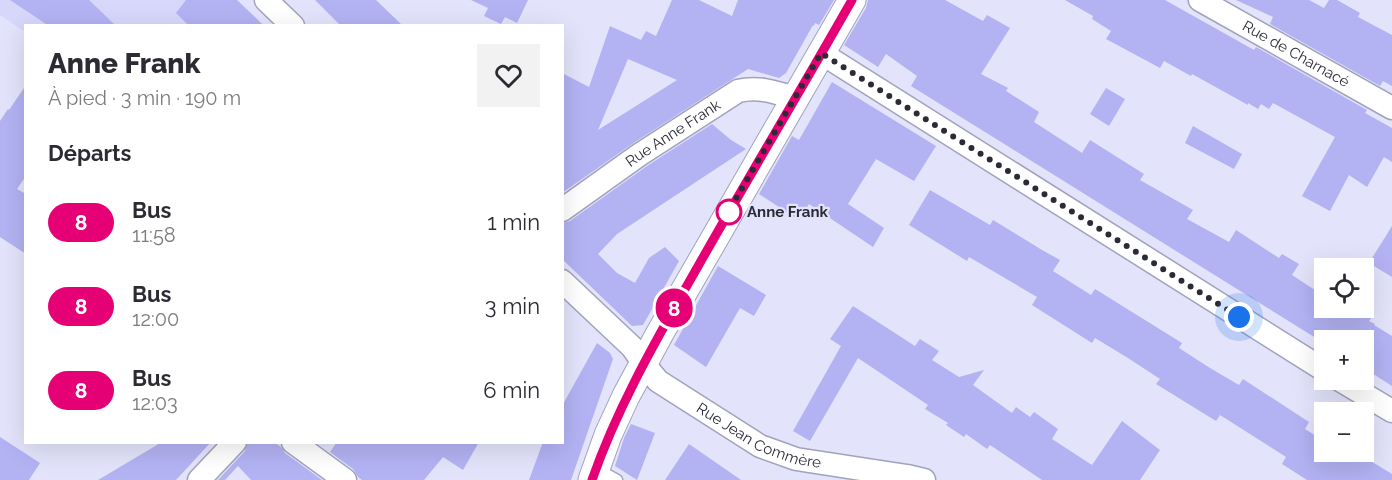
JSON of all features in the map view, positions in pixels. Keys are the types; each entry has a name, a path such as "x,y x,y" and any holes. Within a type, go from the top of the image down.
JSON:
{"street":[{"path":"266,0 291,24"},
{"path":"602,476 608,435 626,396 852,0"},
{"name":"Rue de Charnacé","path":"1200,0 1392,108"},
{"path":"821,53 1314,364"},
{"name":"Rue Anne Frank","path":"564,209 639,155 738,92 746,89 761,89 795,98"},
{"name":"Rue Jean Commère","path":"564,283 632,347 658,381 760,446 796,459 924,480"},
{"path":"1357,390 1392,411"},
{"path":"199,480 233,444"},
{"path":"296,444 345,480"}],"shaded area":[{"path":"0,0 237,0 263,24 24,24 24,31 0,15"}],"building":[{"path":"10,0 89,0 114,24 46,24"},
{"path":"186,0 237,0 262,24 187,24 176,13"},
{"path":"315,0 376,0 401,24 339,24"},
{"path":"471,0 528,0 517,23 505,17 501,24 484,16 488,8"},
{"path":"672,0 699,0 732,16 738,0 834,0 819,25 815,23 813,25 786,73 779,78 748,69 632,144 564,192 564,74 589,87 610,26 641,40 646,31 656,36","holes":["628,59 677,80 598,130"]},
{"path":"868,0 945,0 983,21 987,15 1010,28 981,74 1008,88 1006,91 1039,112 1034,122 1082,153 1090,140 1144,174 1140,180 1193,210 1187,219 1229,242 1236,230 1279,258 1282,254 1299,264 1292,275 1314,289 1314,318 1371,318 1369,321 1392,336 1392,386 1374,374 1374,330 1314,330 1314,337 911,86 917,76 886,54 878,67 844,45 866,8"},
{"path":"1065,0 1165,0 1254,50 1256,47 1367,110 1365,113 1392,128 1392,162 1384,157 1367,187 1349,175 1330,211 1302,196 1335,137 1273,103 1269,109 1261,104 1258,109 1164,61 1160,68 1106,39 1111,31 1092,19 1093,16"},
{"path":"1236,0 1309,0 1324,8 1329,0 1337,0 1360,13 1358,17 1392,35 1392,86 1383,81 1380,86 1270,24 1273,17"},
{"path":"832,82 936,146 914,181 876,159 848,204 884,228 873,247 809,204 799,220 759,194 792,136 799,140"},
{"path":"24,88 24,179 17,189 24,193 24,253 0,237 0,121"},
{"path":"1106,88 1125,99 1109,126 1090,114"},
{"path":"712,124 746,149 617,234 598,254 617,273 635,283 649,258 665,247 679,261 643,325 632,326 564,261 564,222 570,221 647,166"},
{"path":"1193,126 1242,154 1234,169 1185,143"},
{"path":"930,190 990,225 993,220 1060,260 1053,271 1091,295 1095,289 1182,343 1179,348 1210,368 1239,385 1243,379 1309,422 1305,429 1314,435 1314,462 1372,462 1392,474 1392,480 1307,480 1282,464 1286,457 1220,415 1216,421 1156,384 1160,379 1128,358 1095,338 1092,343 1032,305 1037,297 969,257 967,261 909,225"},
{"path":"1392,226 1392,277 1374,266 1374,258 1372,258"},
{"path":"718,266 766,295 754,316 740,308 706,367 674,345"},
{"path":"853,306 915,346 920,339 939,351 932,360 959,377 984,370 973,385 1012,413 1016,407 1030,417 1034,412 1058,429 1052,439 1092,465 1122,421 1160,450 1140,480 1042,480 990,445 987,449 966,434 964,437 946,425 948,423 925,409 928,405 858,358 810,441 793,431 841,346 830,339"},
{"path":"597,343 610,353 613,359 571,480 529,480 542,444 564,444 564,402"},
{"path":"631,424 655,433 637,480 615,466"},
{"path":"0,437 40,463 29,480 0,480"},
{"path":"159,444 209,444 176,480 98,480"},
{"path":"247,444 277,444 285,453 322,480 251,480 238,466 225,480 218,480 245,451"},
{"path":"336,444 478,444 463,470 443,457 424,480 362,480 353,469 330,452"},
{"path":"689,444 741,480 665,480"}],"bus line":[{"name":"8","path":"592,480 608,435 626,396 660,333 852,0"}],"place":[{"name":"Anne Frank","path":"729,212"}],"route":[{"path":"729,212 727,214 821,53 1239,317"}]}
